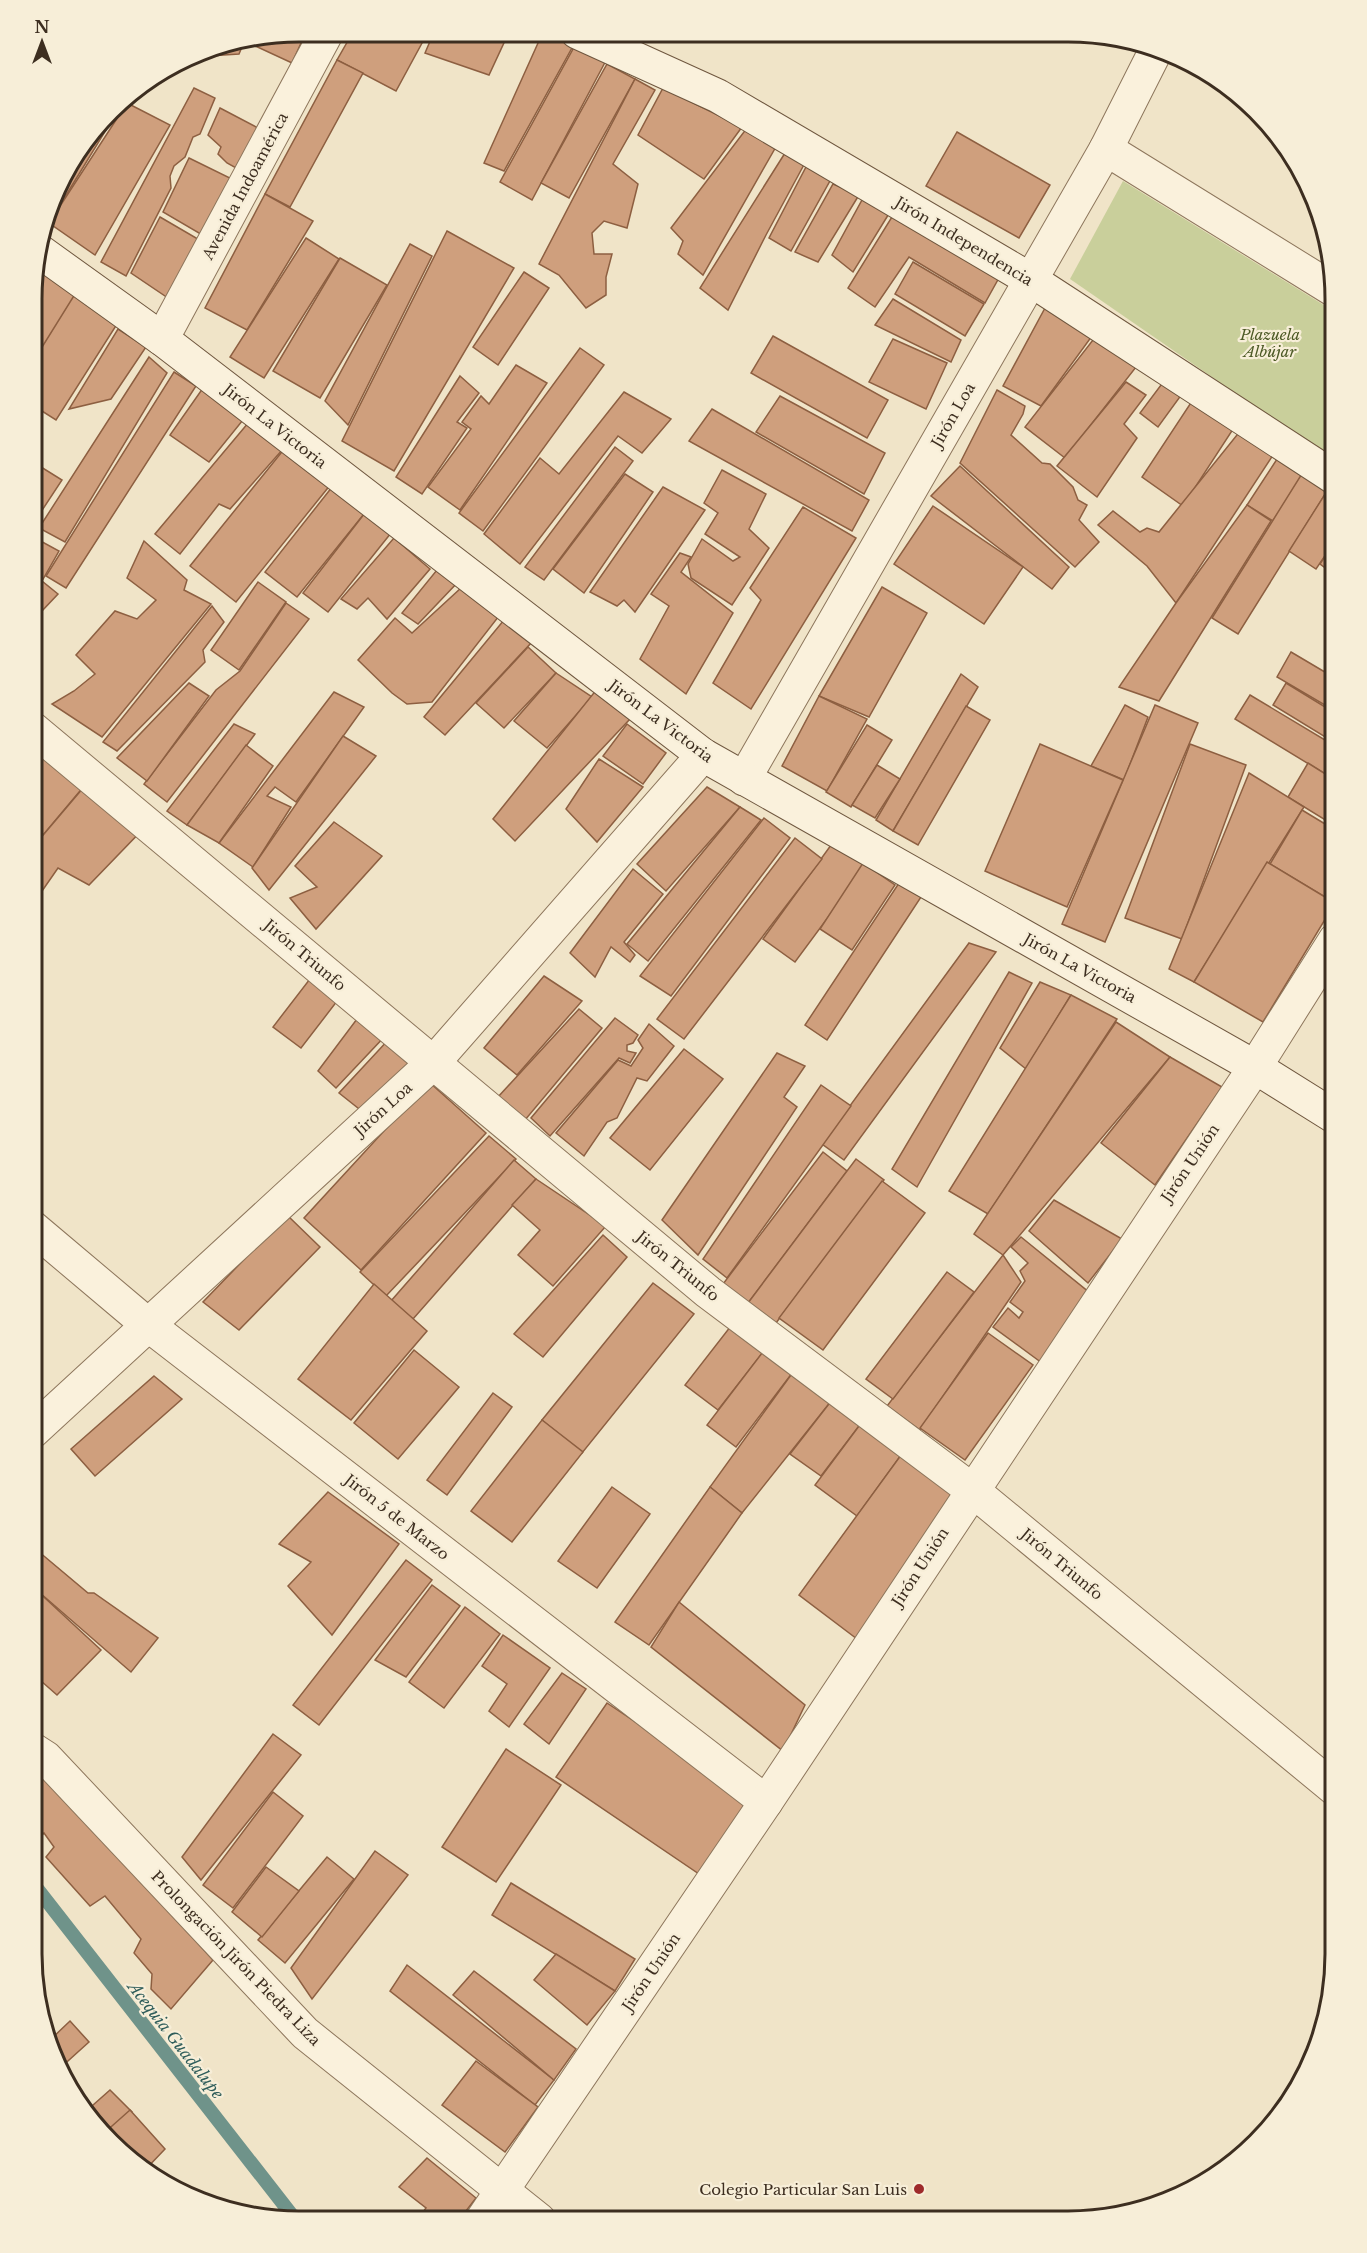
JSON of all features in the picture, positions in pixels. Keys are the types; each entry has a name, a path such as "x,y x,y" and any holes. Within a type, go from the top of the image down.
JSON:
{"street":[{"name":"Avenida Indoamérica","path":"162,339 322,42"},
{"name":"Jirón Independencia","path":"599,42 718,96 1031,280 1325,471"},
{"name":"Jirón Loa","path":"744,779 1106,149 1153,57"},
{"path":"1106,149 1324,285"},
{"name":"Jirón La Victoria","path":"46,256 162,339 703,755 1255,1067 1325,1111"},
{"name":"Jirón Triunfo","path":"42,736 708,1292 972,1490 1325,1781"},
{"name":"Jirón Loa","path":"42,1423 434,1062 703,755"},
{"name":"Jirón Unión","path":"488,2211 766,1802 1255,1067 1325,956"},
{"name":"Jirón 5 de Marzo","path":"42,1235 147,1324 766,1802"},
{"name":"Prolongación Jirón Piedra Liza","path":"42,1755 305,2033 527,2211"}],"green space":[{"name":"Plazuela Albújar","path":"1123,181 1325,306 1325,455 1070,279"}],"building":[{"path":"301,42 292,63 255,46"},
{"path":"347,42 423,42 396,91 337,60"},
{"path":"430,42 504,42 489,75 425,53"},
{"path":"538,42 566,42 573,46 504,171 484,163"},
{"path":"577,42 583,42 610,53 532,200 500,182"},
{"path":"241,49 239,54 218,55"},
{"path":"337,60 363,73 290,207 265,194"},
{"path":"607,64 635,79 569,198 541,183"},
{"path":"635,79 655,90 613,164 638,184 627,228 604,221 592,233 594,254 612,254 606,277 606,295 586,308 559,275 539,264"},
{"path":"194,88 215,98 200,134 193,137 185,157 174,166 170,176 171,188 126,276 101,262"},
{"path":"663,88 742,127 704,179 638,135"},
{"path":"130,105 170,125 95,255 53,226 59,207 119,115"},
{"path":"220,108 260,129 245,173 227,163 218,154 221,147 208,135"},
{"path":"750,124 777,145 703,275 678,254 683,241 671,228"},
{"path":"106,130 60,205 76,170"},
{"path":"957,132 1050,185 1019,238 926,186"},
{"path":"785,153 806,161 728,310 700,288"},
{"path":"189,158 234,180 204,236 163,212"},
{"path":"807,165 831,179 791,251 769,238"},
{"path":"833,184 859,195 818,262 795,252"},
{"path":"265,194 313,221 247,330 205,308"},
{"path":"862,200 890,212 853,272 832,255"},
{"path":"895,212 1000,276 985,303 909,257 875,307 848,288"},
{"path":"160,217 203,242 168,298 131,273"},
{"path":"447,231 514,268 394,471 342,441"},
{"path":"306,238 339,259 264,378 230,357"},
{"path":"410,244 432,256 348,425 325,401"},
{"path":"340,258 387,285 320,398 273,371"},
{"path":"913,262 984,304 965,336 895,294"},
{"path":"44,270 79,292 42,349"},
{"path":"524,272 549,288 498,365 473,347"},
{"path":"75,294 119,321 56,420 42,411 42,347"},
{"path":"893,299 961,340 951,362 875,325"},
{"path":"1045,308 1092,336 1041,406 1003,386"},
{"path":"118,329 146,347 111,399 69,409"},
{"path":"1100,331 1140,362 1065,458 1025,427"},
{"path":"773,336 888,400 867,438 751,373"},
{"path":"893,339 947,363 926,409 869,382"},
{"path":"580,348 604,365 483,531 459,513"},
{"path":"149,357 167,373 65,542 42,530 42,523"},
{"path":"516,365 547,383 460,510 428,487 471,429 462,422 481,396 489,404"},
{"path":"174,372 196,386 66,588 46,576"},
{"path":"460,376 479,393 457,422 467,428 422,494 396,477"},
{"path":"1164,381 1182,394 1158,427 1140,413"},
{"path":"1126,382 1146,395 1124,424 1137,438 1097,497 1057,466"},
{"path":"203,388 247,415 209,462 170,435"},
{"path":"997,390 1025,406 1011,435 1042,463 1050,464 1073,487 1078,500 1087,505 1079,520 1099,542 1075,567 960,463"},
{"path":"624,392 671,419 642,453 618,436 520,564 484,534 540,458 559,474"},
{"path":"1198,392 1239,420 1183,506 1142,477"},
{"path":"780,396 885,453 864,494 756,432"},
{"path":"712,409 869,500 852,531 689,441"},
{"path":"254,416 291,440 230,509 219,504 180,554 155,534"},
{"path":"1245,425 1277,449 1176,603 1147,566 1098,525 1113,511 1140,532 1147,528 1159,532"},
{"path":"615,447 633,461 544,580 525,567"},
{"path":"285,448 331,484 236,602 190,566"},
{"path":"1281,453 1306,470 1273,521 1247,505"},
{"path":"1308,464 1325,474 1325,494 1238,634 1212,618"},
{"path":"960,466 1069,567 1052,589 931,496"},
{"path":"42,468 62,480 42,510"},
{"path":"722,470 766,494 749,529 769,548 732,605 691,578 688,564 702,539 733,561 740,557 705,534 718,513 704,503"},
{"path":"625,474 653,492 584,593 553,569"},
{"path":"340,477 368,509 297,597 265,572"},
{"path":"663,487 705,510 635,612 624,600 617,606 590,592"},
{"path":"1325,494 1325,556 1316,569 1289,551"},
{"path":"1247,505 1271,521 1159,701 1119,687 1176,603"},
{"path":"933,506 1023,567 984,624 894,564"},
{"path":"803,507 856,538 751,709 713,683 761,600 750,588"},
{"path":"368,509 391,533 328,612 303,593"},
{"path":"394,538 430,569 387,619 368,598 357,609 341,599"},
{"path":"144,541 187,580 184,590 211,604 102,737 52,704 74,691 95,674 76,655 115,611 137,619 156,600 127,578"},
{"path":"42,542 59,551 42,581"},
{"path":"680,553 691,557 681,572 733,613 686,694 640,659 669,606 651,594"},
{"path":"1325,556 1325,568 1320,564"},
{"path":"441,565 458,582 418,624 402,613"},
{"path":"42,581 58,594 42,611"},
{"path":"258,582 286,602 239,670 211,650"},
{"path":"882,587 927,613 869,717 819,696"},
{"path":"461,588 499,616 432,702 407,704 392,693 358,660 395,618 412,633"},
{"path":"286,603 309,619 167,802 144,784 216,690 240,671"},
{"path":"212,606 224,622 203,650 205,662 117,751 103,742"},
{"path":"504,620 532,642 445,735 424,717"},
{"path":"528,647 556,673 504,728 476,703"},
{"path":"1291,652 1325,672 1325,705 1277,677"},
{"path":"556,673 592,697 547,748 514,721"},
{"path":"961,674 978,687 893,831 876,820"},
{"path":"189,683 209,696 147,781 117,758"},
{"path":"1286,683 1325,707 1325,737 1273,705"},
{"path":"597,689 630,719 515,841 493,819"},
{"path":"334,692 364,707 296,802 275,787 267,796 291,807 253,867 219,843"},
{"path":"1250,695 1325,740 1325,774 1235,719"},
{"path":"819,696 867,719 827,791 782,766"},
{"path":"1125,705 1148,717 1124,780 1091,766"},
{"path":"1155,705 1198,723 1105,942 1062,924"},
{"path":"966,706 990,720 918,845 893,831"},
{"path":"234,724 255,734 187,825 167,811"},
{"path":"627,724 666,753 643,784 603,756"},
{"path":"867,725 892,740 851,807 826,792"},
{"path":"343,736 376,756 269,890 252,868"},
{"path":"1040,744 1123,780 1067,907 985,871"},
{"path":"1190,744 1246,765 1182,939 1125,918"},
{"path":"42,745 90,779 42,836"},
{"path":"246,745 273,766 219,843 187,825"},
{"path":"599,759 643,787 597,842 566,809"},
{"path":"1308,763 1325,774 1325,820 1288,797"},
{"path":"877,765 900,779 875,818 852,805"},
{"path":"1249,773 1304,807 1194,982 1169,969"},
{"path":"89,781 146,826 89,885 58,868 42,891 42,836"},
{"path":"707,787 740,807 666,891 637,864"},
{"path":"740,807 761,820 648,961 627,944"},
{"path":"1302,810 1325,824 1325,897 1270,864"},
{"path":"764,818 790,838 671,996 640,976"},
{"path":"334,822 382,856 316,929 290,898 317,887 295,866"},
{"path":"839,834 872,858 795,962 763,939"},
{"path":"795,838 822,859 684,1039 657,1019"},
{"path":"1267,862 1325,897 1325,920 1263,1022 1194,982"},
{"path":"863,863 895,885 852,950 820,929"},
{"path":"633,869 663,894 624,942 635,955 630,962 611,947 595,977 570,953"},
{"path":"901,880 923,894 827,1040 805,1025"},
{"path":"969,943 996,952 844,1160 822,1144"},
{"path":"1009,972 1032,983 917,1187 892,1169"},
{"path":"313,975 341,996 301,1048 273,1027"},
{"path":"544,976 582,1001 517,1075 484,1048"},
{"path":"1040,982 1071,995 1026,1069 1000,1048"},
{"path":"1071,995 1117,1019 988,1214 949,1191"},
{"path":"579,1009 602,1028 525,1120 498,1097"},
{"path":"360,1015 386,1035 336,1088 318,1071"},
{"path":"615,1018 638,1035 633,1043 627,1045 627,1051 636,1053 630,1063 619,1058 550,1136 531,1118"},
{"path":"1116,1022 1170,1057 1003,1255 974,1234"},
{"path":"649,1024 674,1046 647,1081 637,1078 617,1118 607,1122 584,1156 556,1133 618,1060 631,1066 643,1048 638,1040"},
{"path":"390,1038 414,1061 363,1112 339,1093"},
{"path":"684,1049 723,1079 650,1170 610,1138"},
{"path":"777,1053 805,1066 784,1097 797,1107 698,1255 662,1220"},
{"path":"1170,1057 1222,1087 1155,1185 1101,1143"},
{"path":"429,1082 486,1133 361,1270 304,1218"},
{"path":"821,1085 851,1106 727,1278 703,1259"},
{"path":"489,1136 516,1159 386,1296 360,1272"},
{"path":"823,1152 847,1171 748,1303 723,1284"},
{"path":"856,1159 884,1180 776,1323 748,1303"},
{"path":"514,1160 536,1179 413,1319 391,1301"},
{"path":"536,1179 606,1226 553,1286 518,1255 540,1230 512,1205"},
{"path":"882,1181 925,1213 823,1350 779,1318"},
{"path":"1054,1200 1122,1239 1088,1283 1029,1231"},
{"path":"287,1215 320,1247 239,1330 203,1302"},
{"path":"603,1235 627,1257 543,1357 514,1334"},
{"path":"1021,1237 1090,1293 1042,1363 993,1327 1008,1308 1019,1318 1023,1312 1010,1302 1025,1281 1020,1271 1028,1263 1011,1247"},
{"path":"1003,1255 1021,1282 920,1430 887,1406"},
{"path":"947,1272 974,1292 893,1399 866,1379"},
{"path":"653,1283 694,1314 582,1453 542,1420"},
{"path":"374,1284 427,1331 351,1420 298,1379"},
{"path":"734,1322 767,1347 718,1410 685,1385"},
{"path":"988,1333 1033,1365 965,1460 920,1428"},
{"path":"769,1344 796,1368 736,1447 707,1425"},
{"path":"414,1350 459,1387 398,1459 354,1423"},
{"path":"796,1368 832,1400 742,1513 710,1487"},
{"path":"154,1376 182,1399 95,1476 71,1449"},
{"path":"493,1393 512,1407 447,1495 427,1480"},
{"path":"832,1400 862,1422 821,1476 790,1454"},
{"path":"542,1420 583,1452 512,1542 471,1511"},
{"path":"862,1422 904,1451 857,1516 815,1485"},
{"path":"904,1451 960,1487 861,1642 799,1595"},
{"path":"612,1487 650,1514 597,1588 558,1561"},
{"path":"710,1487 742,1513 649,1645 615,1622"},
{"path":"328,1492 399,1544 332,1635 288,1586 311,1562 279,1544"},
{"path":"42,1554 88,1593 94,1593 158,1638 131,1672 42,1595"},
{"path":"406,1560 432,1580 319,1725 293,1705"},
{"path":"432,1585 460,1606 406,1677 375,1660"},
{"path":"42,1595 101,1650 57,1695 42,1682"},
{"path":"679,1602 805,1705 783,1751 651,1647"},
{"path":"465,1607 500,1634 444,1708 409,1682"},
{"path":"503,1635 550,1668 509,1727 489,1711 507,1684 482,1666"},
{"path":"562,1673 586,1689 549,1744 524,1724"},
{"path":"607,1703 754,1801 702,1876 556,1777"},
{"path":"273,1734 301,1755 201,1880 182,1857"},
{"path":"506,1749 561,1785 496,1882 442,1847"},
{"path":"42,1771 213,1960 171,2009 151,1989 152,1974 134,1953 141,1939 105,1896 90,1906 46,1857 54,1847 44,1833 42,1835"},
{"path":"273,1792 303,1816 233,1908 203,1885"},
{"path":"375,1851 408,1875 312,1999 291,1968"},
{"path":"327,1857 354,1879 285,1963 258,1940"},
{"path":"266,1867 299,1891 262,1937 232,1912"},
{"path":"511,1883 635,1959 615,1991 492,1915"},
{"path":"556,1954 615,1991 587,2025 534,1980"},
{"path":"407,1965 554,2080 535,2105 390,1991"},
{"path":"474,1971 576,2049 554,2080 453,1995"},
{"path":"70,2021 89,2042 66,2063 55,2035"},
{"path":"476,2061 538,2107 505,2152 442,2105"},
{"path":"110,2090 132,2112 111,2129 92,2106"},
{"path":"130,2110 165,2149 151,2164 110,2128"},
{"path":"427,2158 476,2198 466,2211 424,2211 426,2208 399,2187"}],"waterway":[{"name":"Acequia Guadalupe","path":"42,1895 288,2210"}],"place":[{"name":"Colegio Particular San Luis","path":"919,2189"}]}
